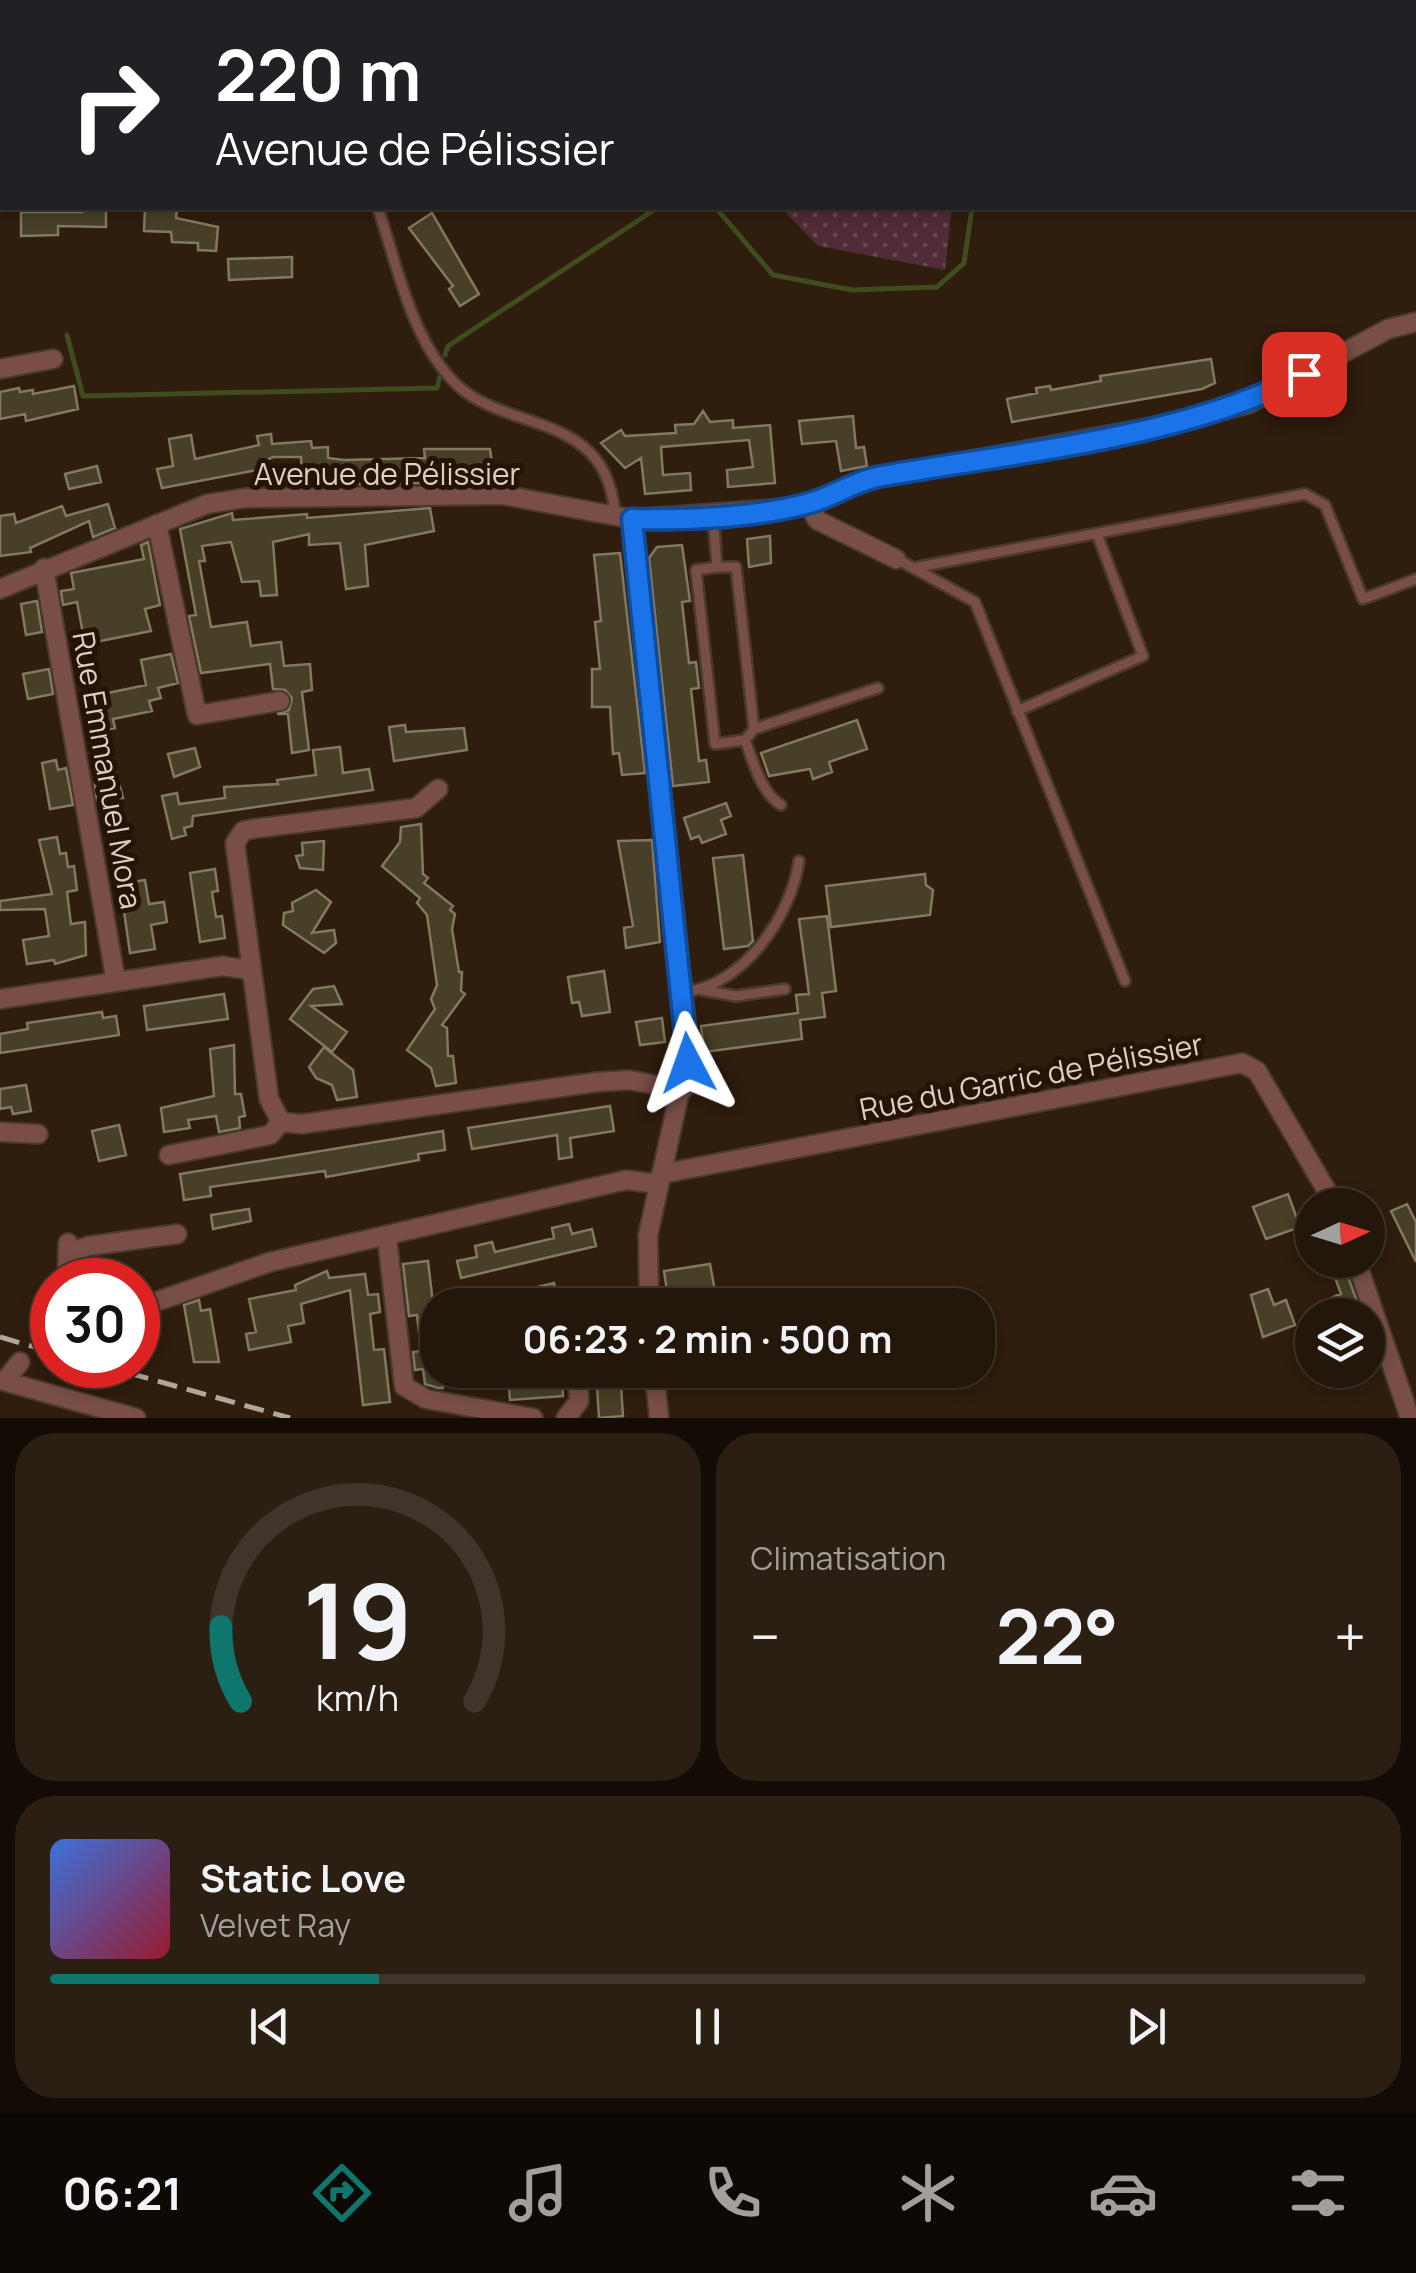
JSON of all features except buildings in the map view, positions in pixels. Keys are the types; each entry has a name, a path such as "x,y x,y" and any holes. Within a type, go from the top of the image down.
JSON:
{"street":[{"name":"Avenue de Pélissier","path":"0,589 208,504 245,498 503,495 624,518 713,516 809,504 869,479 1152,427 1248,404 1388,329 1416,322"},
{"path":"0,369 53,359"},
{"path":"809,504 817,520 896,559"},
{"path":"624,518 689,1050 648,1236 649,1288"},
{"path":"157,524 197,715 280,700"},
{"name":"Rue Emmanuel Mora","path":"44,568 116,982"},
{"path":"281,1122 269,1099 249,970 234,852 243,832 416,808 438,789"},
{"path":"0,999 223,966 249,970"},
{"name":"Rue du Garric de Pélissier","path":"160,1300 270,1262 626,1180 660,1179 1242,1063 1257,1071 1324,1188"},
{"path":"281,1122 302,1124 616,1080 683,1090"},
{"path":"169,1154 270,1134 281,1122"},
{"path":"0,1132 38,1134"},
{"path":"68,1258 68,1248 177,1234"},
{"path":"386,1238 404,1386 426,1399 533,1418"},
{"path":"1362,1278 1410,1418"},
{"path":"20,1362 2,1380 128,1417"},
{"path":"566,1418 578,1402 578,1388"},
{"path":"656,1388 658,1418"}],"lane":[{"path":"379,210 411,311 456,384 480,400 534,418 578,442 607,477 624,518"},
{"path":"918,568 1305,494 1326,505 1363,599 1416,578"},
{"path":"713,516 717,568"},
{"path":"1017,711 1143,656 1097,534"},
{"path":"896,559 975,602 1125,981"},
{"path":"754,729 736,566 696,570 714,744 745,740 754,729 878,688"},
{"path":"745,740 766,788 781,804"},
{"path":"702,990 768,940 796,883 799,861"},
{"path":"683,992 702,990 736,996 784,988"}],"shaded area":[{"path":"783,210 952,210 945,270 818,246"}],"waterway":[{"path":"445,355 448,346 654,210"},
{"path":"718,210 773,275 852,290 937,287 964,263 972,210"},
{"path":"67,335 83,396 437,388 440,376"}],"railway":[{"path":"0,1337 30,1346"},
{"path":"160,1382 290,1418"}],"route":[{"path":"688,1063 632,519 668,520 809,504 869,479 1152,427 1248,404 1304,374"}]}
